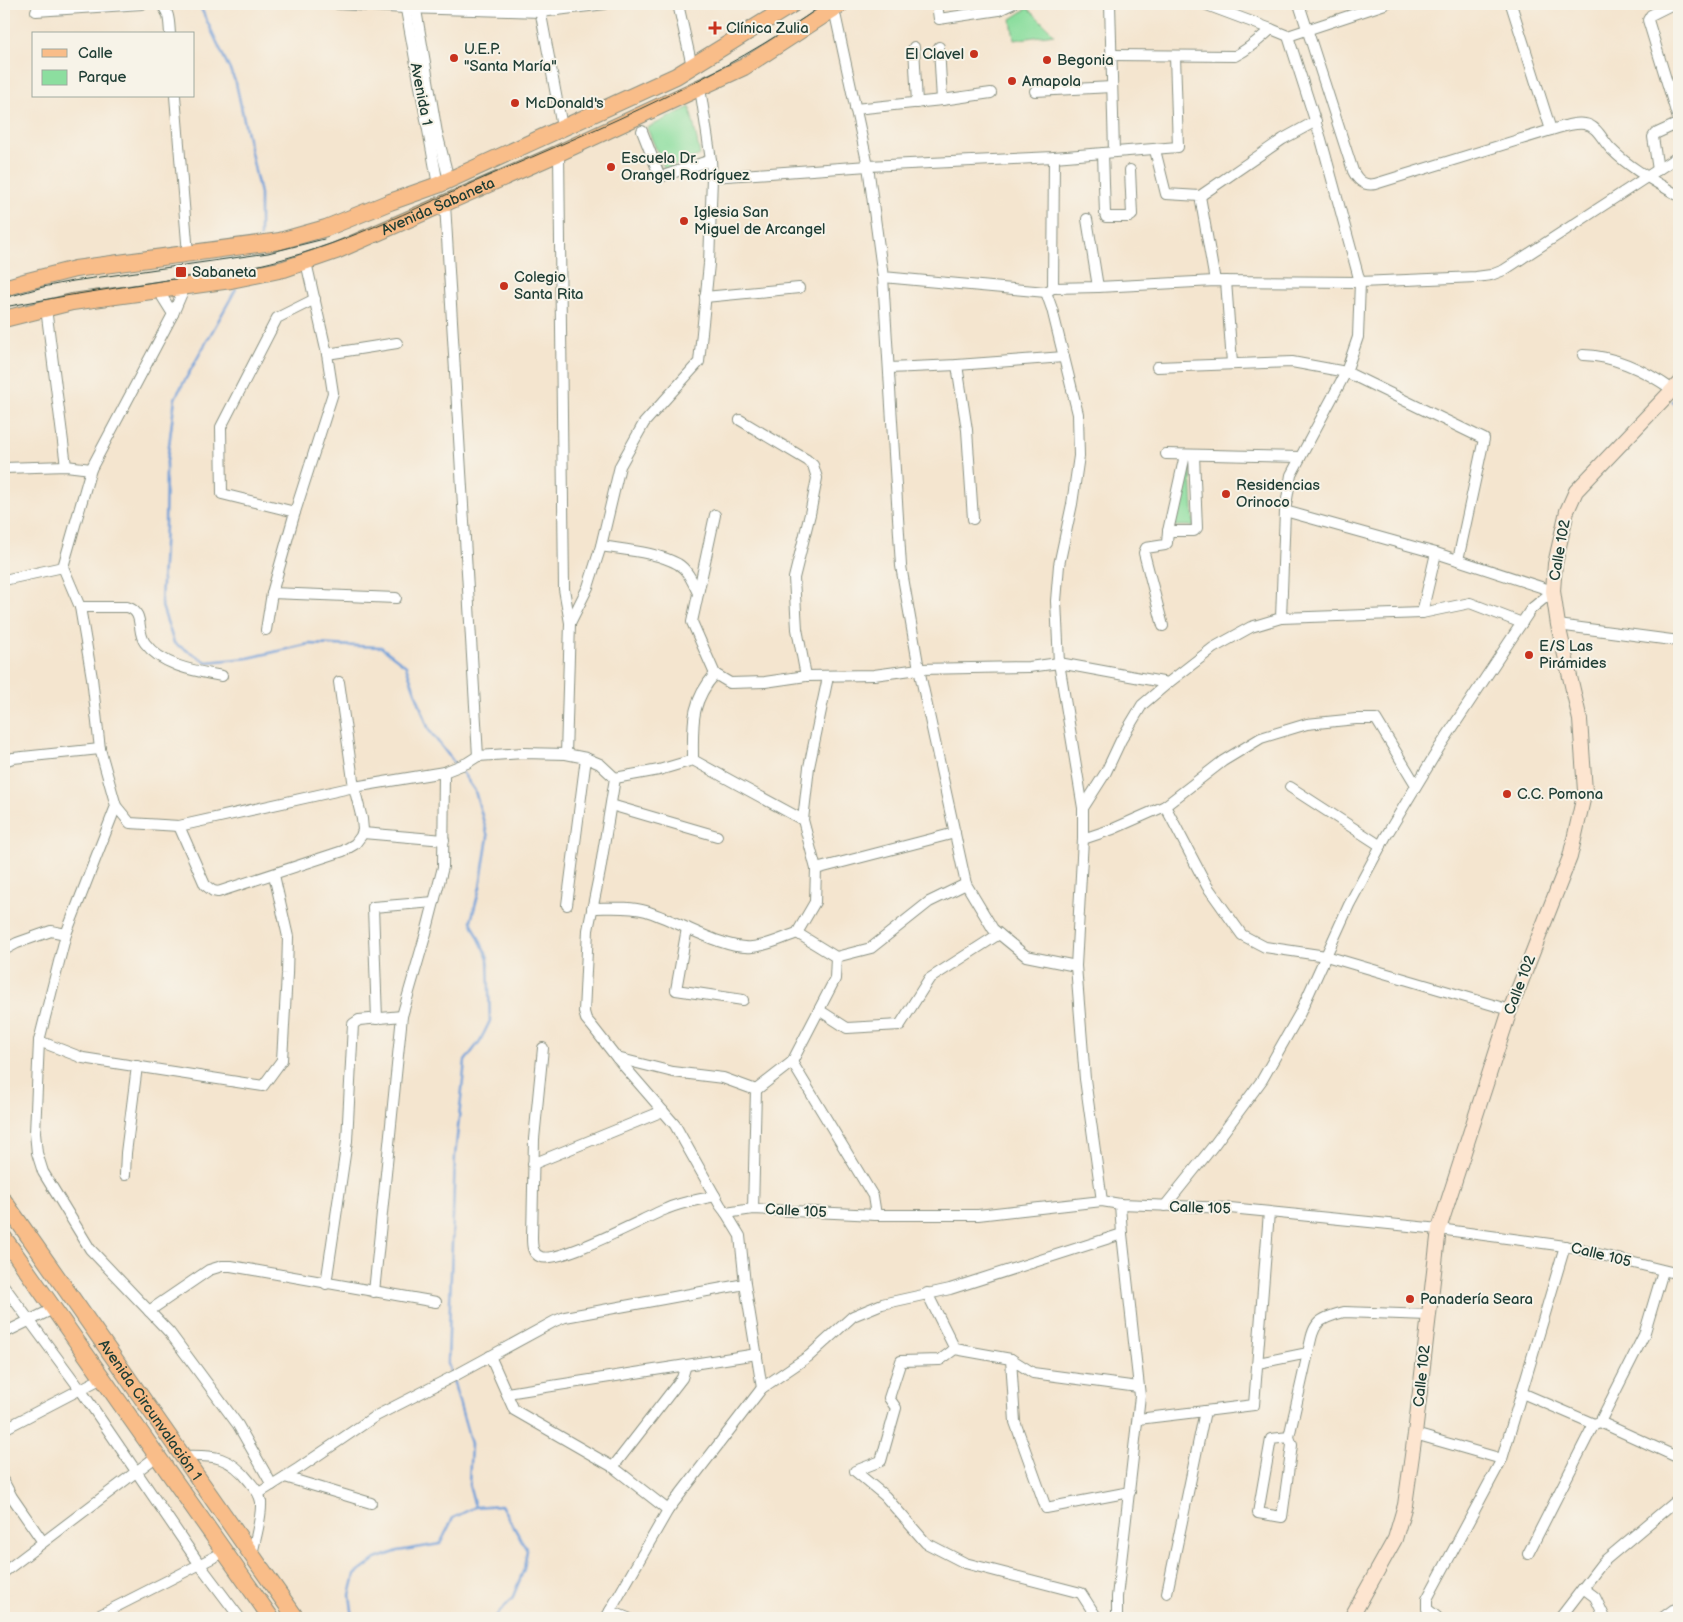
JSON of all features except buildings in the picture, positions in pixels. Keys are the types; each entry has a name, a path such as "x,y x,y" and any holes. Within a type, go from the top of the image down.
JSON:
{"main road":[{"name":"Avenida Sabaneta","path":"4,288 75,269 290,238 326,228 443,182 676,76 794,4"},
{"name":"Avenida Sabaneta","path":"4,319 72,302 231,280 275,271 336,251 559,154 744,67 838,6"},
{"name":"Calle 102","path":"1351,1618 1395,1539 1405,1505 1439,1229 1510,1010 1570,857 1585,791 1580,720 1558,625 1553,590 1555,564 1567,511 1576,491 1676,386"},
{"name":"Avenida Circunvalación 1","path":"4,1201 296,1618"},
{"name":"Avenida Circunvalación 1","path":"4,1238 271,1618"}],"street":[{"path":"36,11 142,4"},
{"path":"160,4 167,11 170,32"},
{"path":"339,4 540,8 605,4"},
{"path":"678,4 692,66"},
{"path":"937,4 940,19 999,10 1012,4"},
{"path":"1110,4 1114,152"},
{"path":"1204,4 1288,36 1385,4"},
{"path":"1299,4 1354,171 1362,183 1375,184 1551,130 1576,124 1586,124 1594,127 1612,150 1647,177 1679,196"},
{"path":"1511,4 1551,130"},
{"path":"1658,170 1653,137 1655,134 1679,122 1648,20 1651,15 1673,4"},
{"path":"410,6 436,133 443,182"},
{"path":"838,6 855,109 868,166 883,277 901,566 918,669 966,884 993,929 1026,956 1076,966"},
{"path":"540,8 562,127"},
{"path":"1111,55 1235,56 1244,52 1271,29"},
{"path":"1281,618 1285,511 1291,475 1346,372 1358,337 1360,282 1316,121 1288,36"},
{"path":"914,47 917,103"},
{"path":"940,47 942,100"},
{"path":"712,177 868,166 1054,157 1178,147 1175,56"},
{"path":"1035,91 1112,87"},
{"path":"570,623 588,588 601,546 620,466 644,424 699,362 709,264 712,177 700,88"},
{"path":"855,109 991,93"},
{"path":"175,98 188,254"},
{"path":"1156,150 1166,194 1200,196 1283,139 1316,121"},
{"path":"642,131 660,177 711,160"},
{"path":"1103,153 1106,217 1129,217 1132,215 1130,170"},
{"path":"559,154 564,589 570,623 566,754"},
{"path":"883,277 1050,290 1215,281 1360,282 1491,275 1504,270 1679,156"},
{"path":"1054,157 1050,290 1052,308 1078,414 1079,456 1072,504 1059,565 1056,601 1059,664 1083,808 1076,966 1085,1079 1102,1201"},
{"path":"1200,196 1215,281"},
{"path":"445,204 478,756"},
{"path":"1088,219 1098,287"},
{"path":"266,630 272,593 295,512 333,393 327,354 306,262"},
{"path":"1226,281 1232,363"},
{"path":"185,286 173,314 91,469 63,567 80,607 92,678 100,748 116,806 130,823 179,826 354,787 447,771 467,763 478,756 523,753 566,754 586,758 600,764 615,778"},
{"path":"705,297 799,288"},
{"path":"158,290 173,314"},
{"path":"295,512 222,494 221,426 277,318 315,299"},
{"path":"46,308 66,466"},
{"path":"327,354 397,343"},
{"path":"1583,355 1600,356 1617,361 1676,386"},
{"path":"889,368 1064,357"},
{"path":"1157,367 1292,362 1346,372 1484,439 1458,560"},
{"path":"957,365 967,430 973,519"},
{"path":"740,420 807,460 813,466 817,478 794,578 797,629 806,676"},
{"path":"1166,454 1300,457"},
{"path":"1168,531 1194,531 1197,528 1189,455"},
{"path":"1163,626 1144,553 1146,548 1167,543 1168,531 1189,455"},
{"path":"4,468 66,466 91,469"},
{"path":"1285,511 1436,553 1553,590"},
{"path":"715,515 692,622 715,674 730,683 765,682 806,676 874,675 918,669 1029,667 1059,664 1168,683"},
{"path":"601,546 654,556 679,564 691,577 698,593"},
{"path":"1422,613 1436,553"},
{"path":"4,580 63,567"},
{"path":"1165,1206 1262,1080 1300,1013 1349,905 1416,786 1531,609 1553,590"},
{"path":"272,593 396,598"},
{"path":"1083,808 1106,772 1121,740 1142,705 1213,648 1251,627 1281,618 1422,613 1470,603 1522,623"},
{"path":"80,607 132,608 138,614 144,642 162,659 195,671 222,676"},
{"path":"1558,625 1679,642"},
{"path":"693,760 693,718 703,688 715,674"},
{"path":"592,908 625,908 645,911 734,946 752,948 797,933 815,902 816,868 803,820 810,767 828,677"},
{"path":"179,826 205,885 218,892 343,851 355,844 362,833 362,819 354,787 339,682"},
{"path":"1083,839 1113,829 1165,806 1224,761 1261,738 1307,724 1376,719 1416,786"},
{"path":"4,761 13,758 100,748"},
{"path":"566,905 586,758"},
{"path":"615,778 645,773 693,760 803,820"},
{"path":"374,1292 402,1016 443,868 447,771"},
{"path":"615,778 588,930 584,1012 586,1018 617,1058 675,1125 720,1205 740,1236 745,1284 762,1388"},
{"path":"1290,787 1381,846"},
{"path":"611,805 717,836"},
{"path":"116,806 66,934 39,1041 35,1133 37,1153 43,1172 90,1249 170,1333 238,1425 272,1485"},
{"path":"1165,806 1207,886 1242,935 1265,947 1326,956 1510,1010"},
{"path":"362,833 444,840"},
{"path":"816,868 934,840 955,833"},
{"path":"39,1041 83,1058 263,1086 282,1060 288,937 274,875"},
{"path":"797,933 836,957 871,948 929,902 966,884"},
{"path":"377,1019 373,907 434,902"},
{"path":"687,928 676,990 742,1000"},
{"path":"4,950 17,943 51,931 66,934"},
{"path":"819,1010 847,1028 900,1024 929,979 999,934"},
{"path":"756,1090 792,1062 835,980 836,957"},
{"path":"326,1284 347,1141 353,1024 359,1020 402,1016"},
{"path":"543,1048 533,1164 663,1111"},
{"path":"617,1058 672,1072 723,1078 756,1090"},
{"path":"792,1062 873,1196 876,1215"},
{"path":"125,1175 137,1066"},
{"path":"753,1209 756,1090"},
{"name":"Calle 105","path":"533,1164 532,1245 536,1253 543,1257 560,1254 602,1239 668,1208 720,1205 753,1209 876,1215 978,1215 1102,1201 1120,1204 1230,1208 1439,1229 1565,1246 1679,1274"},
{"path":"1117,1618 1117,1597 1140,1396 1120,1204"},
{"path":"1138,1419 1254,1405 1268,1212"},
{"path":"628,1618 608,1615 668,1510 762,1388 809,1356 853,1316 882,1304 950,1289 1122,1234"},
{"path":"1439,1618 1427,1609 1427,1599 1502,1458 1565,1246"},
{"path":"149,1311 209,1270 222,1266 436,1302"},
{"path":"1528,1554 1644,1335 1663,1271"},
{"path":"258,1493 374,1417 565,1317 745,1284"},
{"path":"4,1286 80,1389 200,1565 240,1618"},
{"path":"927,1293 956,1348"},
{"path":"4,1333 53,1308"},
{"path":"1290,1437 1271,1439 1258,1514 1282,1517 1292,1445 1290,1437 1314,1327 1321,1320 1331,1315 1344,1312 1428,1315"},
{"path":"1098,1618 1081,1593 965,1563 926,1543 885,1496 855,1471 881,1461 896,1408 889,1398 901,1361 940,1360 956,1348 1011,1359 1033,1373 1138,1387"},
{"path":"1258,1363 1308,1353"},
{"path":"507,1394 757,1354"},
{"path":"490,1356 514,1410 613,1468 668,1510"},
{"path":"1011,1359 1015,1422 1046,1508 1130,1492"},
{"path":"613,1468 682,1378 686,1365"},
{"path":"4,1429 102,1378"},
{"path":"1522,1393 1679,1458"},
{"path":"1167,1593 1205,1411"},
{"path":"1415,1434 1502,1458"},
{"path":"183,1456 206,1455 227,1460 242,1473 258,1493 261,1504 252,1555"},
{"path":"4,1572 157,1456"},
{"path":"285,1477 371,1503"},
{"path":"4,1482 43,1542"},
{"path":"1560,1618 1603,1562 1679,1498"},
{"path":"94,1618 224,1552"},
{"path":"1583,1588 1595,1597 1605,1618"},
{"path":"1662,1618 1679,1608"}],"green space":[{"path":"1028,8 1054,34 1014,40 1011,19"},
{"path":"690,107 700,155 665,170 647,128"},
{"path":"1190,455 1194,526 1171,526"}],"waterway":[{"path":"199,4 236,83 260,194 260,237"},
{"path":"236,289 175,398 166,469 161,603 174,643 207,662 248,658 309,644 381,647 406,666 429,730 456,765"},
{"path":"1672,401 1679,406"},
{"path":"451,1375 448,1363 455,1156 465,1061 480,1041 490,1021 488,958 471,921 480,887 488,837 475,791 460,769"},
{"path":"453,1380 471,1444 469,1485 475,1507 501,1505 527,1550 524,1569 512,1599 494,1618"},
{"path":"353,1618 350,1595 355,1575 376,1559 398,1551 440,1544 453,1518 475,1507"}],"tram line":[{"path":"4,307 255,266 345,239 661,99 744,55 785,31 824,4"},
{"path":"4,298 73,281 268,253 324,239"}],"place":[{"name":"Clínica Zulia","path":"715,28"},
{"name":"El Clavel","path":"974,54"},
{"name":"U.E.P. \"Santa María\"","path":"454,58"},
{"name":"Begonia","path":"1047,60"},
{"name":"Amapola","path":"1012,81"},
{"name":"McDonald's","path":"515,103"},
{"name":"Escuela Dr. Orangel Rodríguez","path":"611,167"},
{"name":"Iglesia San Miguel de Arcangel","path":"684,221"},
{"name":"Sabaneta","path":"181,272"},
{"name":"Colegio Santa Rita","path":"504,286"},
{"name":"Residencias Orinoco","path":"1226,494"},
{"name":"E/S Las Pirámides","path":"1529,655"},
{"name":"C.C. Pomona","path":"1507,794"},
{"name":"Panadería Seara","path":"1410,1299"}]}
